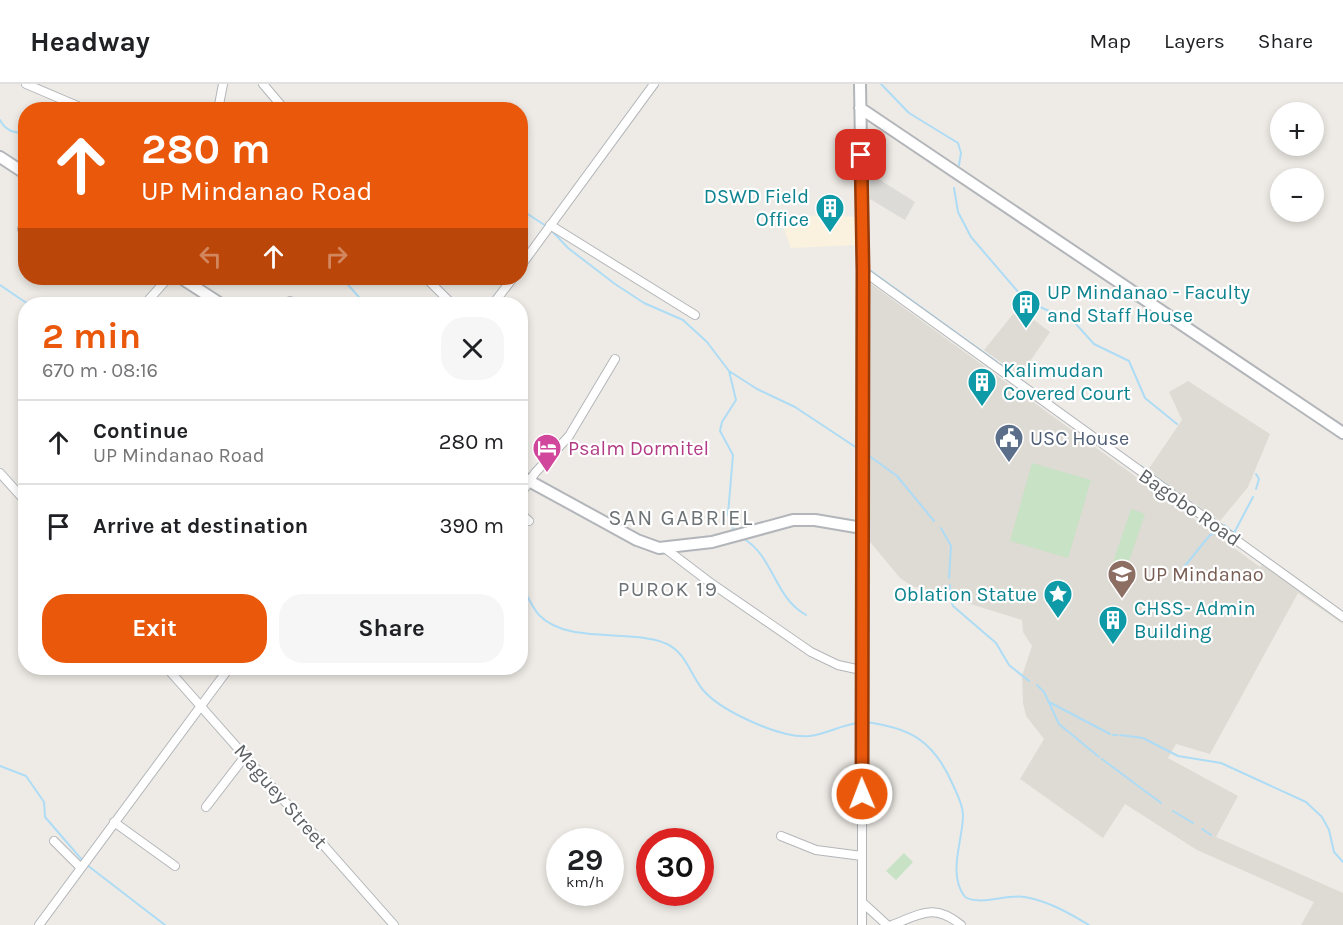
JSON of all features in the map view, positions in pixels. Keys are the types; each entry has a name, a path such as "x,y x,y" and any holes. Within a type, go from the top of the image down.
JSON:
{"street":[{"path":"26,84 68,102"},
{"path":"220,102 224,84"},
{"path":"263,84 278,102"},
{"path":"528,256 654,84"},
{"path":"860,84 863,271 858,525 862,925"},
{"path":"860,112 1240,367 1343,439"},
{"path":"0,157 18,169"},
{"path":"550,225 695,315"},
{"name":"Bagobo Road","path":"863,271 1343,617"},
{"path":"151,297 162,285"},
{"path":"192,285 210,297"},
{"path":"433,285 445,297"},
{"path":"498,297 508,285"},
{"path":"528,476 569,436 615,359"},
{"path":"1240,367 1343,433"},
{"path":"0,473 18,493"},
{"path":"528,481 645,544 666,549 712,542 793,520 858,525"},
{"path":"666,549 699,575 811,652 837,665 861,670"},
{"name":"Maguey Street","path":"173,675 394,925"},
{"path":"39,925 224,675"},
{"path":"206,807 246,756"},
{"path":"114,822 175,866"},
{"path":"782,836 816,850 862,856"},
{"path":"54,842 81,868"},
{"path":"863,903 890,925 931,911 942,911 961,925"}],"shaded area":[{"path":"869,173 915,202 905,220 870,199"},
{"path":"824,215 857,217 857,245 791,248 780,218"},
{"name":"UP Mindanao","path":"867,281 1260,567 1267,556 1343,611 1343,624 1298,593 1210,754 1176,744 1168,758 1238,796 1216,837 1343,893 1343,925 1301,925 1314,902 1197,850 1125,804 1103,838 1020,779 1044,739 1026,716 1023,703 1022,676 1032,646 1023,632 1022,620 912,586 900,578 866,537"},
{"path":"1018,308 1050,332 1020,376 984,350"},
{"path":"1188,381 1270,434 1248,487 1220,521 1148,470 1182,420 1169,392"}],"green space":[{"path":"1032,463 1091,480 1068,558 1010,541"},
{"path":"1131,509 1145,514 1126,570 1112,565"},
{"path":"904,853 913,862 896,880 886,871"}],"waterway":[{"path":"881,84 909,113 958,143 961,153 959,165"},
{"path":"0,120 11,131 18,132"},
{"path":"954,188 958,212 971,237 1025,300 1075,323 1094,344 1129,361 1145,398 1177,424"},
{"path":"528,214 546,226"},
{"path":"551,230 568,248 615,284 644,303 683,320 707,342 729,371 757,389 795,407 857,448"},
{"path":"871,271 997,362"},
{"path":"0,285 18,297"},
{"path":"348,285 359,297"},
{"path":"1000,364 1031,388"},
{"path":"729,371 736,400 722,422 720,431 733,455 728,514 734,531"},
{"path":"868,455 897,476 934,521"},
{"path":"1141,466 1172,489"},
{"path":"1256,474 1259,479 1256,489"},
{"path":"1177,493 1221,524"},
{"path":"1224,525 1234,533 1253,497"},
{"path":"941,528 951,546 949,578"},
{"path":"1184,567 1210,535 1215,533 1228,539"},
{"path":"744,539 762,556 787,598 806,615"},
{"path":"950,585 950,590"},
{"path":"528,598 539,615 551,624 566,630 652,639 667,644 679,653 703,690 723,706 752,722 798,736 810,736 858,723"},
{"path":"950,598 953,606 996,643 1009,665 1029,681"},
{"path":"1037,685 1044,692 1059,724 1099,757"},
{"path":"1049,702 1110,734"},
{"path":"864,722 895,728 919,739 938,757 946,770 963,811 956,868 960,888 965,897 978,900 1018,897 1034,899 1058,908 1089,925"},
{"path":"1120,735 1143,738 1178,756 1221,763 1306,802 1322,817 1329,830 1334,852 1343,862"},
{"path":"1102,759 1161,803"},
{"path":"0,766 26,776 44,802 45,817 83,861"},
{"path":"1173,811 1193,823"},
{"path":"1202,829 1211,835"},
{"path":"87,865 165,925"}],"place":[{"name":"DSWD Field Office","path":"830,234"},
{"name":"UP Mindanao - Faculty and Staff House","path":"1026,330"},
{"name":"Kalimudan Covered Court","path":"982,408"},
{"name":"USC House","path":"1009,464"},
{"name":"Psalm Dormitel","path":"547,474"},
{"name":"UP Mindanao","path":"1122,600"},
{"name":"Oblation Statue","path":"1058,620"},
{"name":"CHSS- Admin Building","path":"1113,646"}],"district":[{"name":"SAN GABRIEL","path":"681,517"},
{"name":"PUROK 19","path":"668,589"}],"route":[{"path":"861,155 863,271 862,794"}]}
